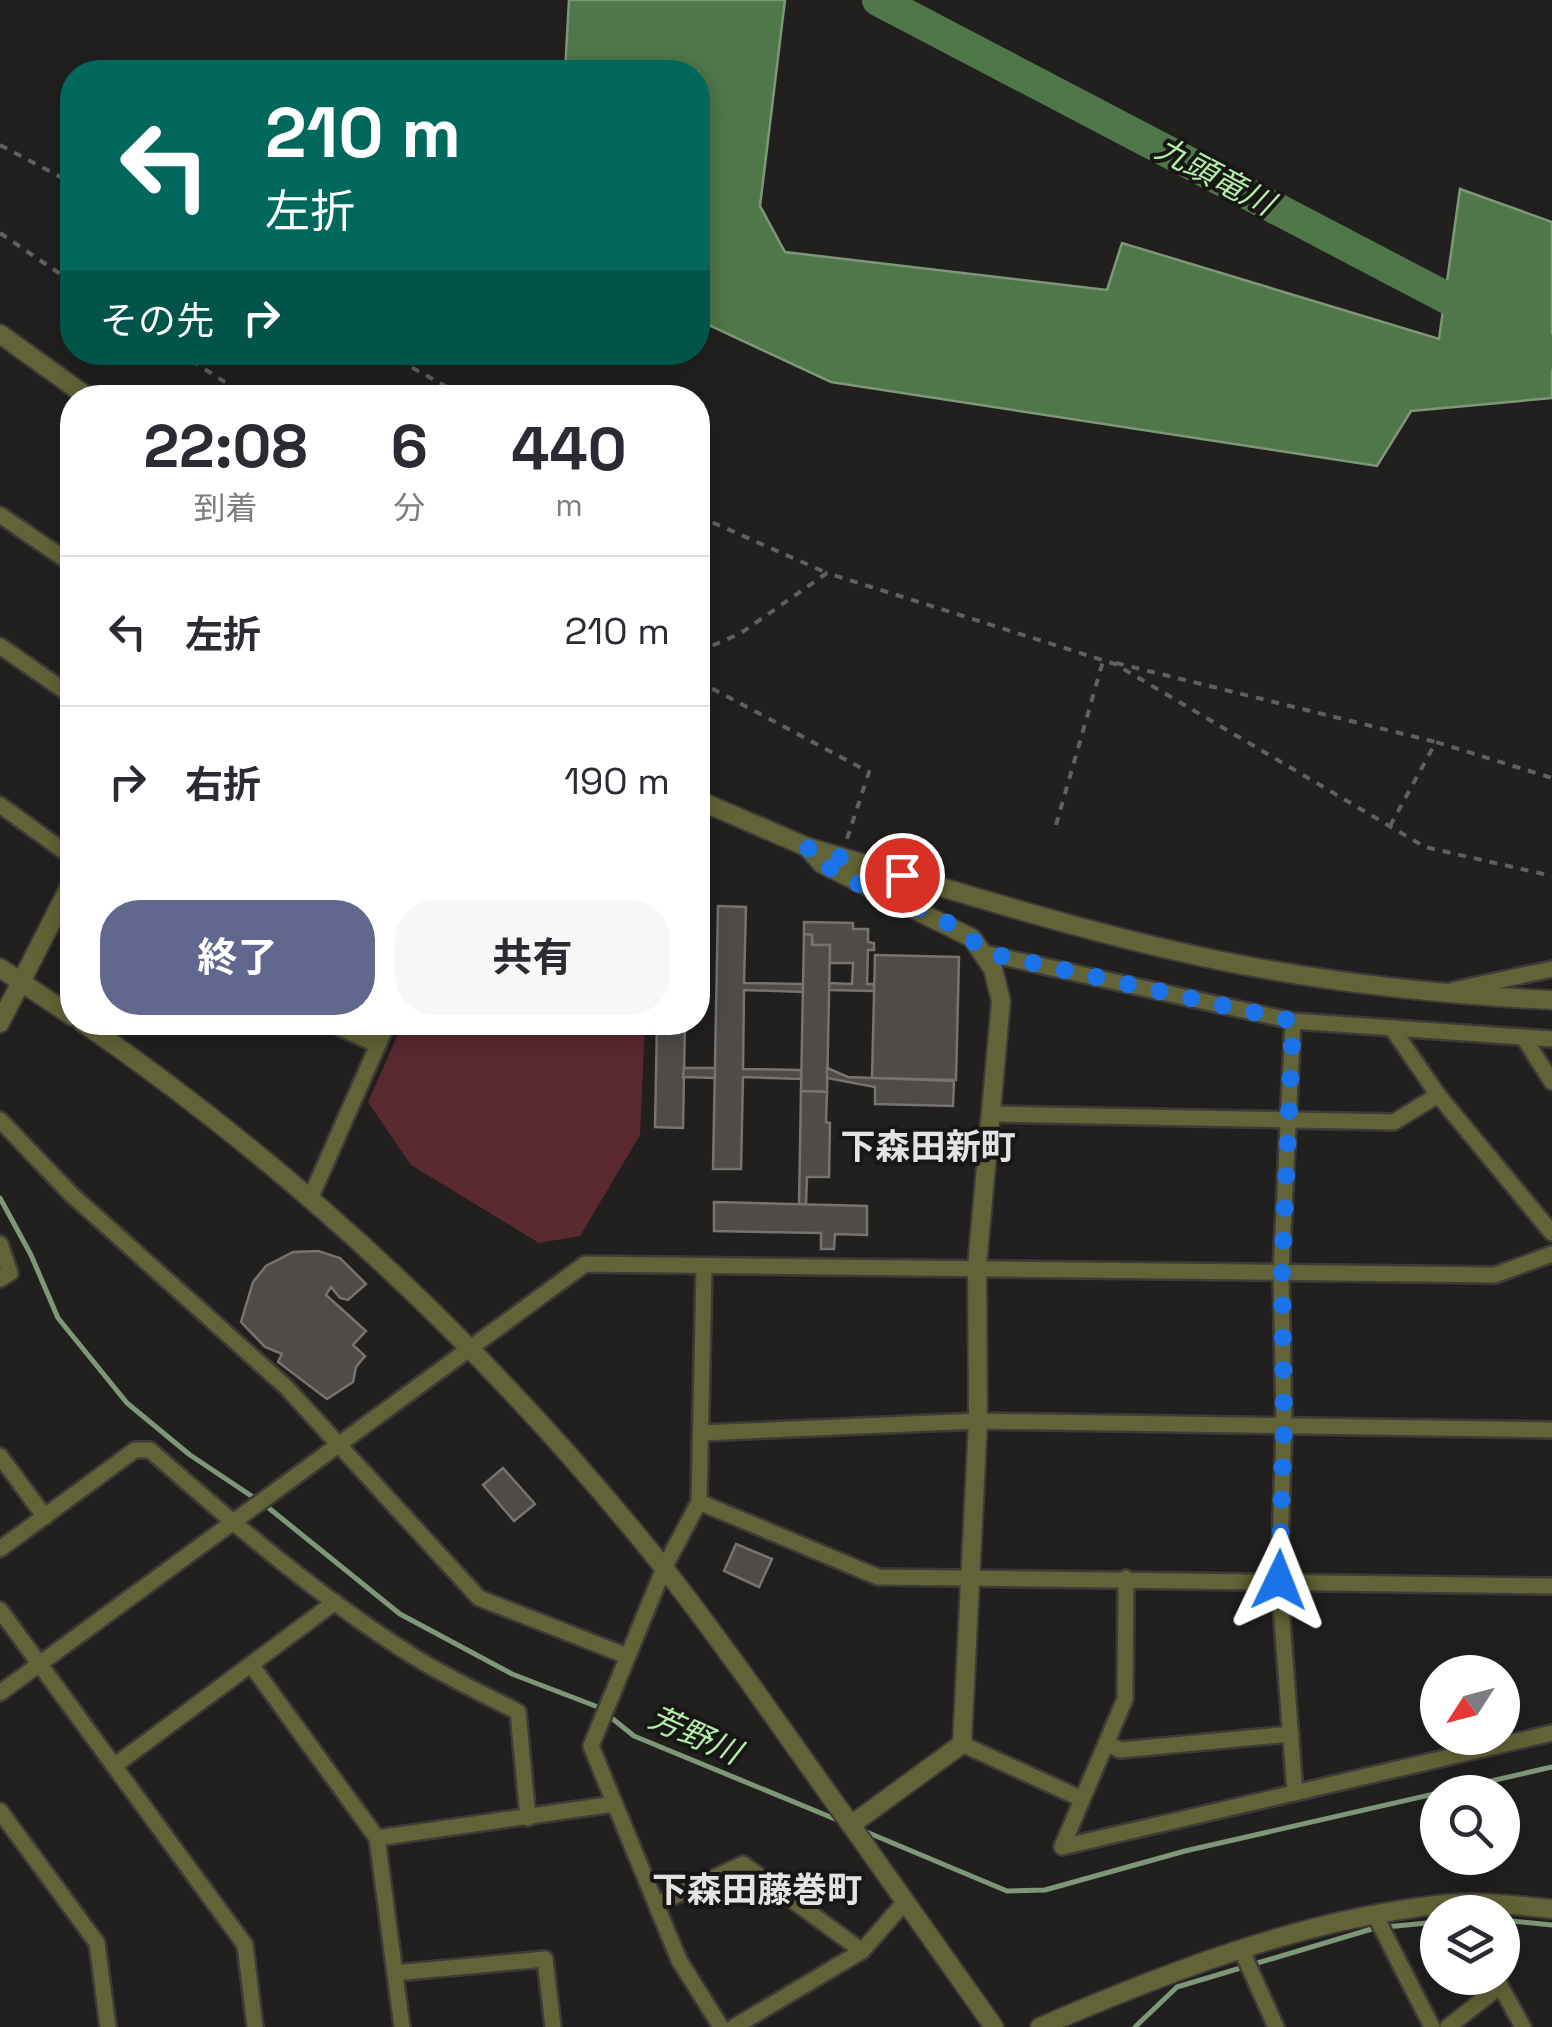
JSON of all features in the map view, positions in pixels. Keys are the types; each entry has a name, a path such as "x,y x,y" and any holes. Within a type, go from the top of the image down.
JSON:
{"street":[{"path":"1,335 72,385"},
{"path":"0,515 60,556"},
{"path":"0,646 60,688"},
{"path":"0,805 60,848"},
{"path":"710,805 807,848 1102,932 1240,965 1432,994 1552,1000"},
{"path":"807,848 822,864 972,938 984,952 1001,1001 977,1266 978,1420 962,1744"},
{"path":"0,1023 60,917"},
{"path":"984,952 1293,1021 1552,1039"},
{"path":"0,968 60,1008"},
{"path":"1432,994 1552,969"},
{"path":"1293,1021 1282,1271 1284,1424 1279,1580 1296,1793"},
{"path":"1394,1031 1438,1095 1552,1233"},
{"path":"100,1035 212,1118 310,1199 471,1346 664,1568 994,2027"},
{"path":"356,1035 378,1045"},
{"path":"310,1199 382,1035"},
{"path":"1524,1038 1552,1082"},
{"path":"991,1114 1394,1122 1438,1095"},
{"path":"0,1120 72,1195 285,1386 479,1598 627,1656"},
{"path":"0,1244 10,1273 0,1279"},
{"path":"0,1692 585,1264 704,1268 977,1266 1495,1276 1552,1254"},
{"path":"704,1268 699,1502 664,1568 592,1746 678,1960 721,2027"},
{"path":"701,1433 978,1420 1552,1430"},
{"path":"0,1550 134,1450 150,1450 232,1522 335,1602 418,1660 518,1712 528,1818"},
{"path":"0,1456 45,1517"},
{"path":"699,1502 878,1578 1552,1586"},
{"path":"1126,1578 1125,1699 1062,1847 1552,1733"},
{"path":"114,1766 335,1602"},
{"path":"0,1610 245,1945 255,2027"},
{"path":"252,1666 377,1838 402,2027"},
{"path":"1106,1743 1120,1750 1290,1734"},
{"path":"851,1825 962,1744"},
{"path":"962,1744 1082,1799"},
{"path":"377,1838 614,1804"},
{"path":"0,1811 97,1943 108,2027"},
{"path":"657,1904 743,1864 862,1951"},
{"path":"734,2027 862,1951 904,1903"},
{"path":"1520,1908 1552,1908"},
{"path":"1040,2027 1242,1952 1376,1915 1420,1912"},
{"path":"1376,1915 1432,2027"},
{"path":"1242,1952 1276,2027"},
{"path":"395,1973 545,1959 554,2027"},
{"path":"1448,2027 1484,1995"},
{"path":"1505,1995 1522,2027"}],"path":[{"path":"0,145 60,176"},
{"path":"0,233 60,274"},
{"path":"198,365 230,385"},
{"path":"407,365 444,385"},
{"path":"710,521 827,574 1103,660 1436,742 1552,778"},
{"path":"710,646 741,632 827,574"},
{"path":"1056,825 1103,660"},
{"path":"1103,660 1425,848 1552,876"},
{"path":"710,688 869,772 841,858"},
{"path":"1390,826 1436,742"}],"shaded area":[{"path":"569,0 785,0 760,206 785,252 1107,290 1122,243 1439,339 1460,189 1552,222 1552,398 1411,411 1377,466 831,382 710,326 710,60 566,60"},
{"path":"398,1035 644,1035 640,1135 580,1236 539,1243 411,1165 368,1102"}],"building":[{"path":"718,906 746,907 744,983 803,984 803,992 744,990 743,1069 801,1070 801,1079 743,1077 741,1169 713,1169"},
{"path":"804,922 853,923 853,929 868,929 868,942 874,943 874,950 868,950 867,984 874,984 874,991 829,990 829,983 852,984 853,963 830,963 830,945 812,945 812,935 804,934"},
{"path":"804,934 812,935 812,945 830,945 827,1092 801,1091"},
{"path":"875,955 959,957 956,1080 872,1078"},
{"path":"657,1035 685,1035 683,1128 655,1127"},
{"path":"684,1068 715,1068 715,1078 683,1077"},
{"path":"827,1068 848,1077 954,1081 953,1106 875,1104 875,1087 827,1078"},
{"path":"801,1091 827,1092 826,1122 830,1123 829,1177 807,1177 806,1204 799,1204"},
{"path":"714,1202 867,1206 867,1235 835,1234 834,1249 821,1249 821,1233 714,1231"},
{"path":"318,1251 340,1258 366,1284 348,1300 340,1298 331,1287 326,1295 366,1331 353,1345 365,1356 356,1367 353,1382 327,1399 278,1362 282,1354 265,1347 241,1322 253,1282 266,1266 293,1252"},
{"path":"503,1468 535,1504 514,1521 483,1485"},
{"path":"736,1544 772,1559 759,1587 724,1571"}],"waterway":[{"name":"九頭竜川","path":"878,0 1552,353"},
{"name":"芳野川","path":"0,1198 31,1255 58,1318 127,1403 190,1455 265,1505 400,1614 512,1674 598,1707 634,1736 840,1821"},
{"name":"芳野川","path":"864,1831 1007,1891 1045,1890 1185,1851 1552,1767"},
{"path":"1520,1922 1552,1925"},
{"path":"1135,2027 1177,1987 1375,1928 1420,1924"}],"district":[{"name":"下森田新町","path":"928,1147"},
{"name":"下森田藤巻町","path":"757,1890"}],"route":[{"path":"902,875 807,848 822,864 940,920 972,938 984,952 1293,1021 1282,1271 1284,1424 1279,1580"}]}
